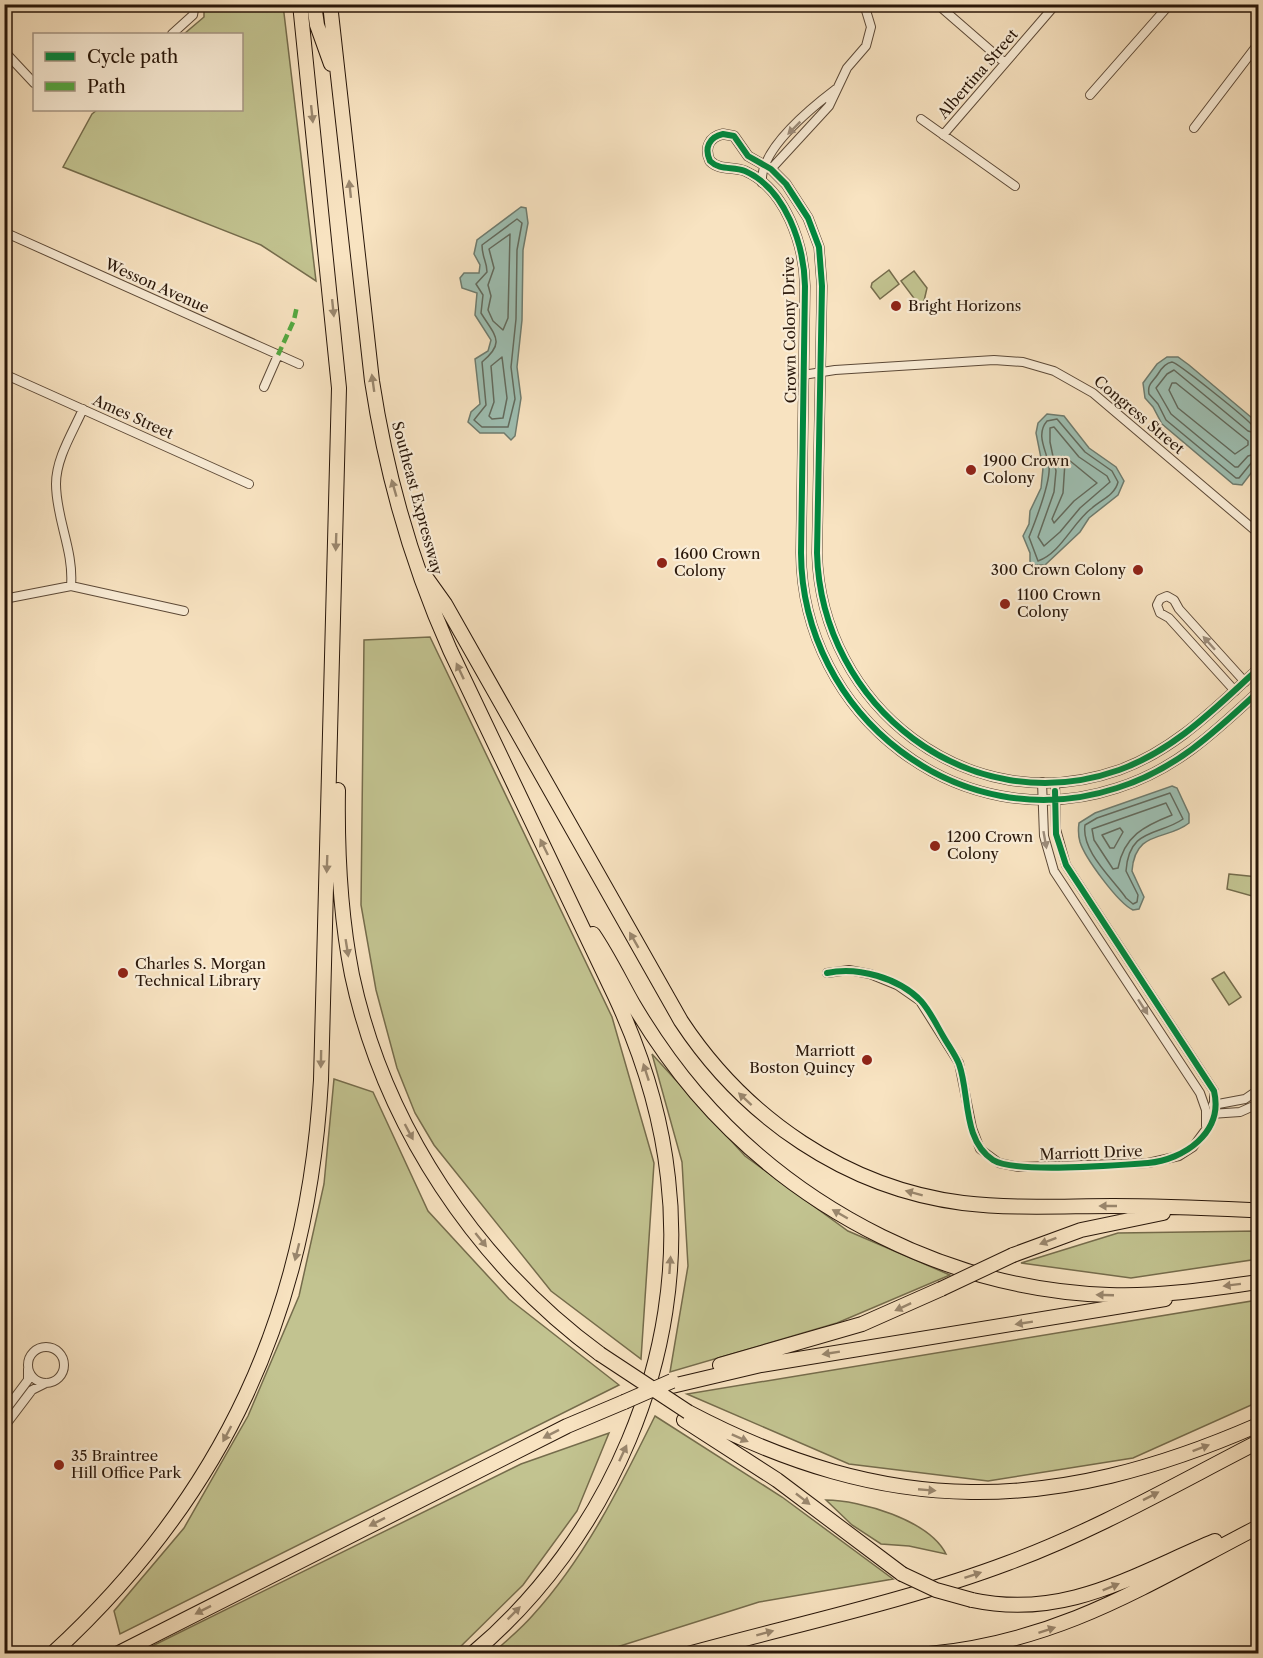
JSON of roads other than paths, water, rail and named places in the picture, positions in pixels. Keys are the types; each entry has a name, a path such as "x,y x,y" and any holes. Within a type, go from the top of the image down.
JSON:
{"highway":[{"path":"52,1653 124,1581 191,1494 224,1440 252,1385 288,1289 308,1205 318,1128 339,378 300,4"},
{"path":"314,4 317,25 338,82"},
{"name":"Southeast Expressway","path":"330,4 374,395 388,464 416,562 450,650 569,900"},
{"path":"309,86 317,25"},
{"path":"416,562 445,604 681,1021 718,1071 772,1122 818,1153 855,1172 904,1190 938,1198 1001,1207 1131,1206 1254,1210"},
{"path":"331,722 338,782 339,860 346,938 359,1005 385,1081 420,1153 470,1225 533,1297 600,1354 777,1480 878,1558 902,1574 936,1590 972,1600 1025,1605 1072,1600 1109,1588 1258,1526"},
{"path":"569,900 603,948 653,1036 696,1093 763,1159 840,1214 882,1236 939,1261 1022,1284 1110,1295 1258,1282"},
{"path":"472,1653 544,1581 572,1544 605,1489 644,1402 660,1341 667,1294 671,1246 670,1194 654,1100 634,1039 569,900"},
{"path":"117,1653 567,1426 672,1383 862,1324 1013,1255 1061,1236 1124,1219 1188,1211 1254,1210"},
{"path":"672,1383 777,1362 1147,1304 1205,1288"},
{"path":"686,1416 812,1467 889,1486 960,1492 1040,1489 1111,1476 1187,1454 1258,1425"},
{"path":"688,1653 934,1587 1009,1563 1081,1532 1258,1442"},
{"path":"928,1653 1001,1642 1070,1622 1115,1603 1258,1526"}],"street":[{"path":"762,183 767,167 826,110 847,69 870,38 871,22 864,4"},
{"path":"937,4 1005,63"},
{"name":"Albertina Street","path":"943,135 1056,4"},
{"path":"1090,95 1170,4"},
{"path":"173,33 190,18 195,7"},
{"path":"1194,128 1258,45"},
{"path":"4,51 33,82"},
{"path":"921,119 1016,186"},
{"name":"Crown Colony Drive","path":"1258,669 1188,732 1149,757 1104,774 1055,782 984,773 934,753 878,709 846,665 828,621 819,578 822,286 819,247 800,202 767,167 748,156 734,136 719,134 711,140 707,149 710,161 717,166 742,170 762,183 784,211 801,251 805,286 802,579 814,634 831,673 866,721 918,763 949,779 979,790 1042,799 1108,791 1157,772 1199,745 1258,692"},
{"path":"726,168 739,160 741,145"},
{"name":"Wesson Avenue","path":"4,232 299,364"},
{"path":"264,387 278,355"},
{"name":"Congress Street","path":"803,375 994,360 1023,362 1054,371 1093,393 1258,533"},
{"name":"Ames Street","path":"4,374 249,484"},
{"path":"71,586 71,556 57,494 56,478 61,459 83,409"},
{"path":"4,598 71,586 184,611"},
{"path":"1234,691 1163,615 1157,607 1160,599 1170,597 1245,682"},
{"path":"1163,615 1173,613 1176,603"},
{"path":"1042,782 1044,841 1054,871 1200,1093 1209,1111"},
{"path":"1055,782 1056,834 1066,865 1210,1084 1215,1105"},
{"name":"Marriott Drive","path":"827,973 849,970 870,974 897,985 920,1001 959,1063 976,1140 984,1153 999,1163 1019,1167 1161,1162 1189,1151 1204,1133 1209,1111"},
{"path":"1209,1111 1215,1105 1245,1099 1258,1090"},
{"path":"1209,1111 1240,1112 1258,1104"},
{"path":"4,1412 27,1380 30,1358 36,1350 48,1347 57,1350 63,1358 64,1370 57,1379 32,1390 4,1427"},
{"path":"28,1367 37,1380 49,1383"}],"water":[{"path":"521,207 526,208 528,223 523,250 522,320 517,367 521,398 515,436 511,440 504,433 480,433 468,422 471,412 480,404 475,359 488,351 491,340 475,315 477,293 462,288 460,278 464,273 479,273 480,265 474,254 477,240"},
{"path":"1167,357 1178,357 1258,423 1258,464 1242,485 1233,484 1162,424 1145,398 1143,383 1157,364"},
{"path":"1047,414 1064,416 1089,448 1116,467 1124,481 1118,495 1089,518 1080,532 1045,565 1030,565 1030,553 1023,536 1029,524 1030,511 1041,488 1043,468 1036,433 1038,423"},
{"path":"1172,786 1177,788 1189,814 1189,823 1180,829 1153,838 1139,848 1134,858 1132,871 1144,897 1139,909 1133,910 1111,890 1088,858 1080,842 1079,823 1095,813"}],"place":[{"name":"Bright Horizons","path":"896,306"},
{"name":"1900 Crown Colony","path":"971,470"},
{"name":"1600 Crown Colony","path":"662,563"},
{"name":"300 Crown Colony","path":"1138,570"},
{"name":"1100 Crown Colony","path":"1005,604"},
{"name":"1200 Crown Colony","path":"935,846"},
{"name":"Charles S. Morgan Technical Library","path":"123,973"},
{"name":"Marriott Boston Quincy","path":"867,1060"},
{"name":"35 Braintree Hill Office Park","path":"59,1465"}]}
